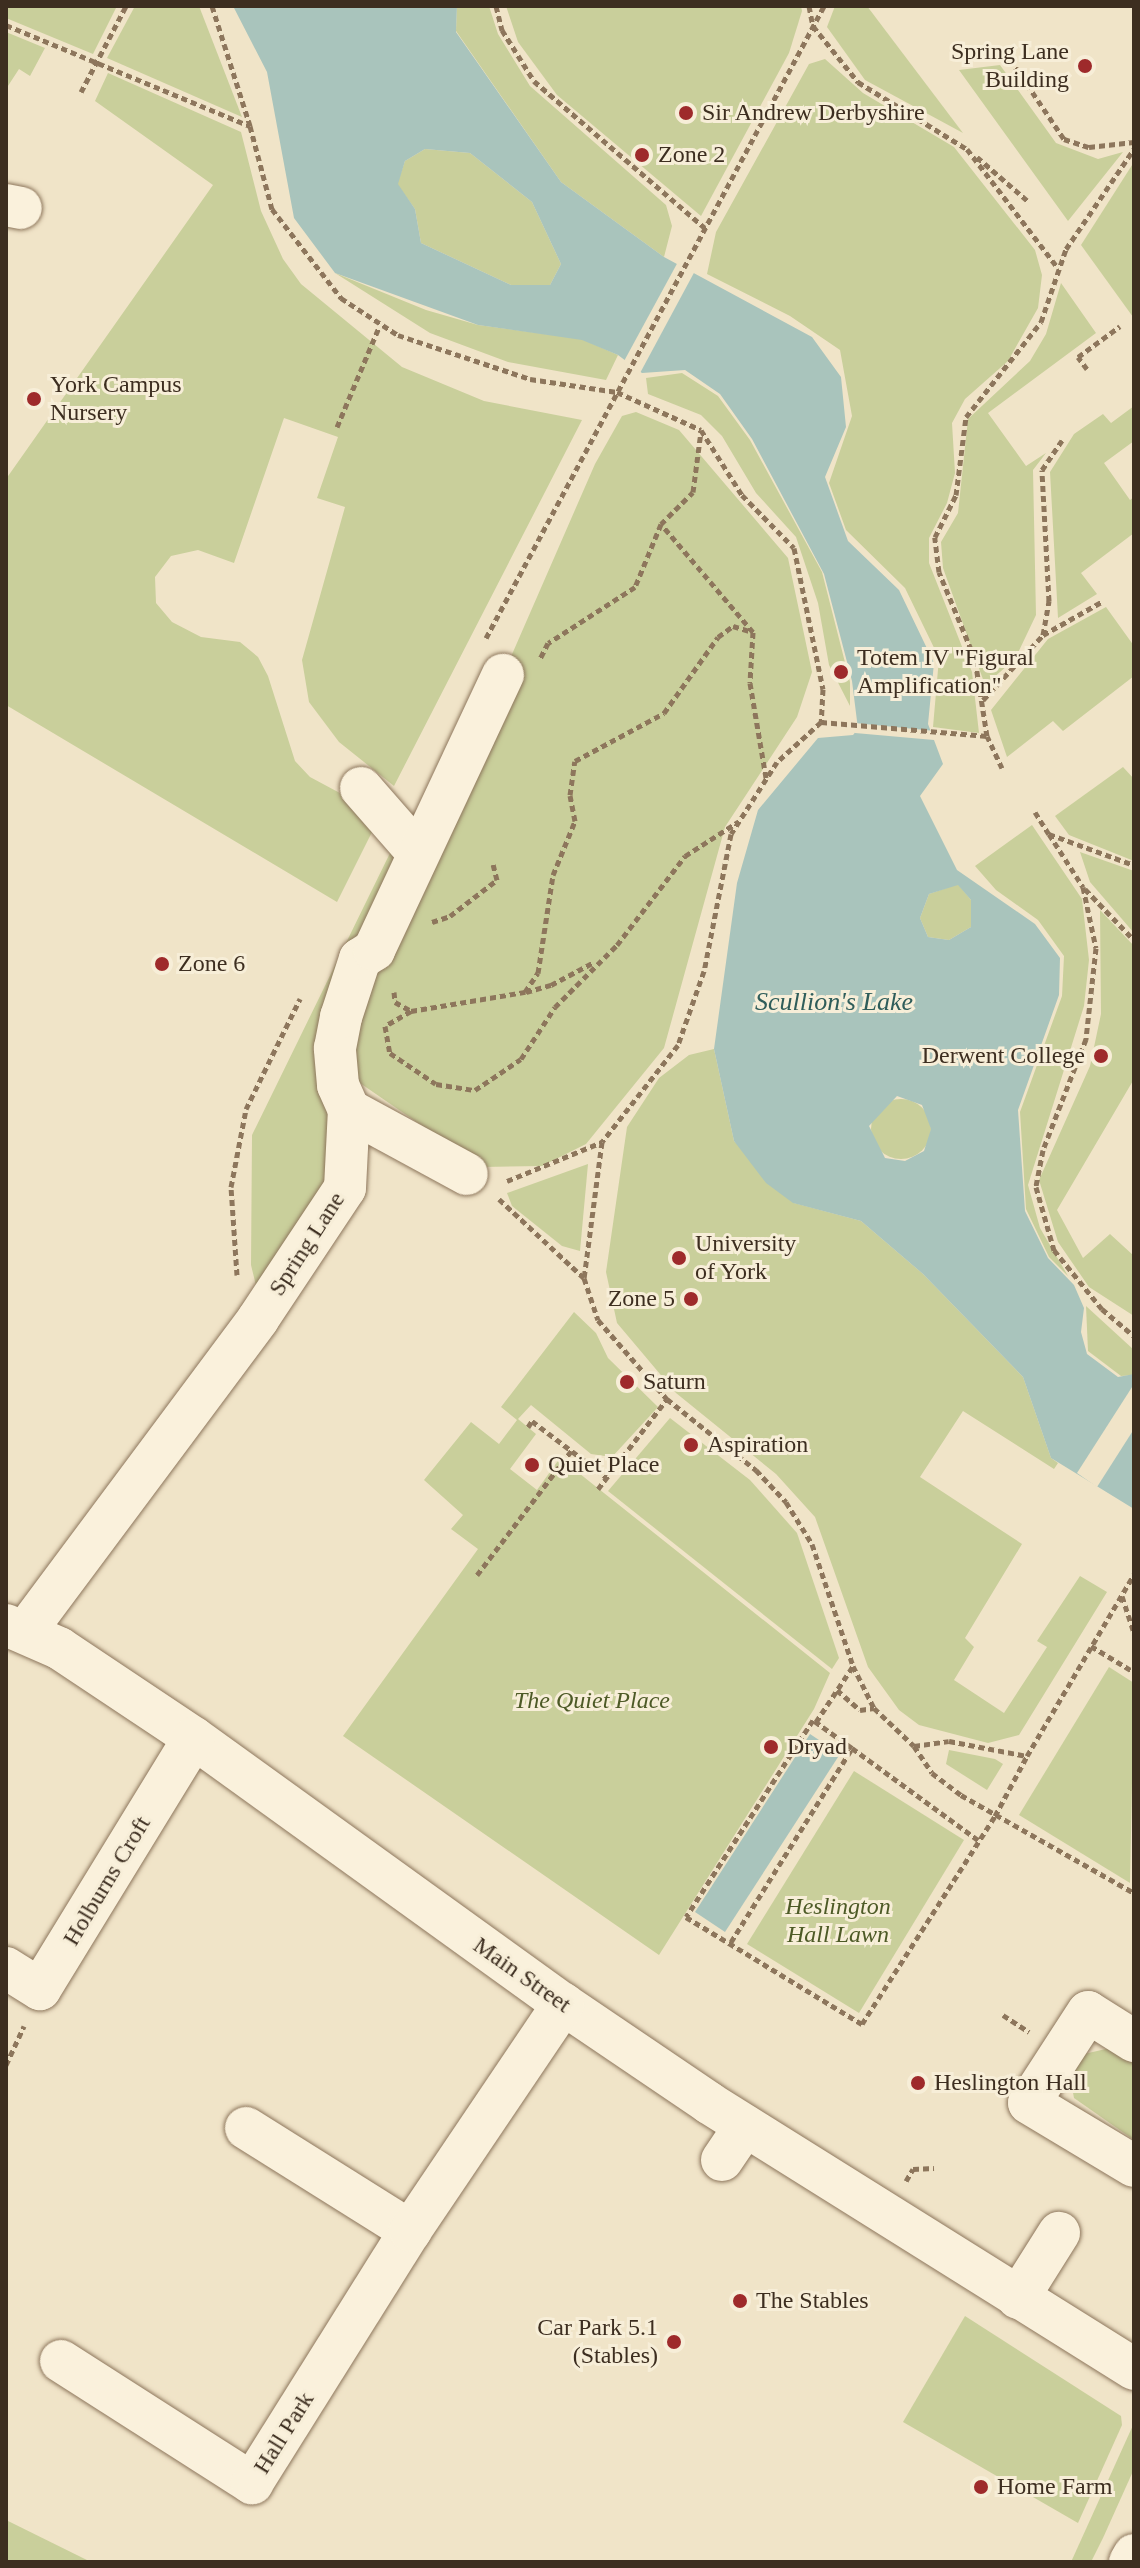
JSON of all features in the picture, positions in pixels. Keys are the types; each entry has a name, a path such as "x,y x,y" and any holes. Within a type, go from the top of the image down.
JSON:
{"street":[{"name":"Spring Lane","path":"16,1629 258,1319 345,1188 349,1110 338,1085 335,1048 341,1017 360,959 374,950 418,853 520,671"},
{"path":"361,788 418,853"},
{"path":"349,1110 478,1181"},
{"name":"Main Street","path":"16,1629 59,1648 194,1738 563,2004 745,2126 1134,2369"},
{"name":"Holburns Croft","path":"6,1968 40,1989 194,1738"},
{"name":"Hall Park","path":"61,2361 252,2483 410,2231 563,2004"},
{"path":"1134,2041 1088,2012 1029,2103 1134,2166"},
{"path":"722,2160 745,2126"},
{"path":"246,2128 410,2231"},
{"path":"1031,2307 1059,2233"},
{"name":"Main Street","path":"1031,2307 1134,2355"},
{"path":"1130,2562 1134,2555"}],"path":[{"path":"81,92 126,6"},
{"path":"212,6 250,126 272,209 331,287 379,327 530,379 617,392 701,430 742,495 794,548 823,689 821,722 766,779 731,834 704,971 678,1045 602,1142 584,1278 598,1320 667,1399 756,1470 786,1502 812,1544 853,1666 874,1708 914,1746 932,1773 995,1816 1134,1893"},
{"path":"496,6 502,30 534,81 705,228"},
{"path":"809,6 813,26 858,82 967,149 1029,202"},
{"path":"617,392 824,6"},
{"path":"6,25 250,126"},
{"path":"1010,59 1064,139 1089,147 1134,142"},
{"path":"967,149 1059,269"},
{"path":"1002,768 987,736 975,659 939,572 935,537 956,495 966,417 1041,322 1066,249 1134,149"},
{"path":"1087,369 1078,357 1120,326"},
{"path":"337,427 379,327"},
{"path":"520,671 548,643 635,587 661,524 693,492 701,430"},
{"path":"1043,635 1049,601 1042,470 1062,440"},
{"path":"661,524 753,632 750,683 766,779"},
{"path":"982,700 1043,635 1103,601"},
{"path":"525,992 538,973 553,875 575,821 570,795 575,761 664,713 718,637 733,626 753,632"},
{"path":"821,722 858,729 987,736"},
{"path":"1035,812 1083,887 1134,940"},
{"path":"601,958 551,985 411,1011 385,1026 390,1053 436,1084 475,1090 521,1059 555,1007 649,908 685,856 739,822"},
{"path":"1049,834 1134,865"},
{"path":"422,925 476,900 497,880 493,864"},
{"path":"1083,887 1096,948 1094,1005 1043,1150 1036,1187 1054,1250 1102,1309 1134,1336"},
{"path":"392,978 395,1002 411,1011"},
{"path":"478,1181 602,1142"},
{"path":"478,1181 584,1278"},
{"path":"598,1489 667,1399"},
{"path":"528,1427 532,1421 606,1477"},
{"path":"477,1575 571,1451"},
{"path":"853,1666 686,1917 862,2024 995,1816 1134,1574"},
{"path":"1122,1595 1134,1634"},
{"path":"1091,1646 1134,1672"},
{"path":"837,1690 860,1710 874,1708"},
{"path":"816,1722 978,1840"},
{"path":"914,1746 949,1741 1027,1756"},
{"path":"731,1942 852,1748"},
{"path":"913,2169 934,2168"}],"green space":[{"path":"6,6 117,6 93,54 6,18"},
{"path":"135,6 199,6 242,117 107,58"},
{"path":"457,6 489,6 498,34 530,86 666,205 672,226 664,257 561,182 456,31"},
{"name":"Zone 2","path":"506,6 801,6 802,11 789,53 701,216 557,95 518,42"},
{"path":"835,6 867,6 963,133 865,80 827,27"},
{"path":"6,32 45,48 30,76 19,69 6,89"},
{"path":"825,59 863,93 954,147 1035,250 1042,275 1038,308 1008,361 965,399 952,423 955,473 947,503 929,538 929,563 972,672 979,733 933,727 939,658 905,588 846,530 829,483 852,416 840,350 790,316 707,274 716,232 809,64"},
{"path":"1000,65 1056,143 1098,159 1123,152 1068,221 959,70"},
{"path":"108,73 241,132 261,211 283,259 301,284 402,367 484,401 582,420 394,786 339,742 309,702 302,660 345,507 317,498 338,437 284,418 234,563 198,550 171,556 155,577 156,603 172,622 201,637 240,642 258,657 268,676 295,761 310,777 351,799 375,826 337,902 6,705 6,479 213,185 95,101"},
{"path":"425,149 470,153 532,202 561,264 550,285 511,285 421,243 415,209 397,184 405,161"},
{"path":"1134,162 1134,316 1133,317 1081,245"},
{"path":"335,273 426,310 478,325 582,339 618,355 606,380 508,362 430,333"},
{"path":"1061,283 1096,333 988,413 1026,466 1046,453 1033,470 1036,615 1015,659 985,685 943,568 941,542 958,513 968,419 1030,361 1046,334"},
{"path":"682,373 718,396 750,440 822,572 850,682 850,706 829,665 818,603 796,537 756,493 722,436 701,415 648,394 646,378"},
{"path":"1134,406 1134,441 1104,463 1130,500 1134,497 1134,533 1081,573 1097,594 1058,618 1050,472 1074,434 1103,414 1111,423"},
{"path":"636,412 679,430 788,558 812,672 797,717 725,827 664,1048 586,1144 542,1166 482,1167 357,1081 334,1132 332,1178 259,1298 251,1265 252,1135 392,849 398,858 503,675 595,464 622,416"},
{"path":"1106,607 1134,646 1134,676 1063,731 1053,721 1007,757 991,710 1048,639"},
{"path":"1123,767 1134,779 1134,861 1069,835 1055,816"},
{"path":"1032,825 1082,899 1089,960 1084,1006 1028,1185 1040,1228 1068,1276 1049,1257 1026,1209 1020,1112 1062,996 1064,956 1038,920 996,890 975,866"},
{"path":"1080,852 1134,871 1134,933 1090,882"},
{"path":"958,884 971,900 971,927 949,940 928,937 920,918 929,894"},
{"path":"1100,910 1134,946 1134,1079 1057,1210 1083,1258 1110,1234 1134,1256 1134,1316 1089,1287 1058,1242 1039,1180 1090,1066 1101,1014"},
{"path":"714,1049 734,1141 794,1203 861,1221 923,1274 1023,1377 1051,1458 1058,1463 1054,1469 963,1411 920,1477 1022,1544 965,1638 974,1647 954,1680 1004,1713 1047,1647 1037,1641 1080,1576 1107,1592 1019,1735 988,1743 919,1725 899,1710 868,1667 815,1517 776,1474 676,1393 617,1323 606,1272 627,1127 659,1078 689,1055"},
{"path":"901,1099 912,1101 922,1108 929,1118 929,1140 922,1150 912,1157 901,1159 890,1157 880,1150 873,1140 871,1129 873,1118 880,1108 890,1101"},
{"path":"588,1164 580,1251 562,1246 512,1206 507,1193"},
{"path":"1086,1306 1134,1350 1134,1375 1121,1376 1088,1351"},
{"name":"The Quiet Place","path":"574,1312 596,1333 608,1358 658,1407 612,1457 591,1454 531,1405 518,1419 536,1434 510,1469 537,1490 560,1458 830,1673 814,1709 659,1955 343,1736 478,1549 451,1529 463,1515 424,1480 471,1422 499,1444 517,1420 501,1407"},
{"path":"670,1418 750,1480 797,1533 839,1658 832,1669 608,1491"},
{"path":"1109,1667 1134,1683 1130,1883 1019,1815"},
{"path":"949,1750 995,1759 1003,1764 987,1790 946,1764"},
{"name":"Heslington Hall Lawn","path":"854,1771 964,1840 859,2013 747,1944"},
{"path":"1110,2048 1134,2064 1134,2140 1074,2098 1069,2071 1080,2055"},
{"path":"965,2316 1121,2416 1122,2425 1078,2523 903,2422"},
{"path":"1134,2423 1134,2469 1103,2538 1091,2562 1071,2562"},
{"path":"6,2520 91,2562 6,2562"}],"water":[{"name":"Scullion's Lake","path":"233,6 457,6 456,32 561,182 664,257 812,337 841,377 846,427 825,477 848,541 899,590 934,663 928,724 943,764 920,796 957,870 1035,924 1060,958 1059,995 1018,1110 1025,1211 1048,1258 1074,1285 1084,1308 1081,1332 1087,1354 1118,1377 1134,1374 1134,1509 1051,1458 1023,1377 923,1274 861,1221 793,1203 766,1183 734,1141 714,1049 737,883 758,810 818,738 853,735 858,729 852,681 824,574 752,439 720,394 685,370 642,373 618,355 582,340 478,325 335,273 294,218 267,72","holes":["425,149 470,153 532,202 561,264 550,285 511,285 421,243 415,209 398,184 405,161","958,885 971,900 971,927 949,940 928,937 920,918 929,894","897,1096 922,1105 931,1129 924,1151 905,1161 885,1158 869,1126"]},
{"path":"810,1734 840,1754 725,1932 695,1912"}],"pier":[{"path":"679,260 696,269 639,375 623,363"},
{"path":"855,723 935,731 934,740 855,733"},
{"path":"1134,1384 1134,1429 1097,1487 1077,1473"}],"place":[{"name":"Spring Lane Building","path":"1085,66"},
{"name":"Sir Andrew Derbyshire","path":"686,113"},
{"name":"Zone 2","path":"642,155"},
{"name":"York Campus Nursery","path":"34,399"},
{"name":"Totem IV \"Figural Amplification\"","path":"841,672"},
{"name":"Zone 6","path":"162,964"},
{"name":"Derwent College","path":"1101,1056"},
{"name":"University of York","path":"679,1258"},
{"name":"Zone 5","path":"691,1299"},
{"name":"Saturn","path":"627,1382"},
{"name":"Aspiration","path":"691,1445"},
{"name":"Quiet Place","path":"532,1465"},
{"name":"Dryad","path":"771,1747"},
{"name":"Heslington Hall","path":"918,2083"},
{"name":"The Stables","path":"740,2301"},
{"name":"Car Park 5.1 (Stables)","path":"674,2342"},
{"name":"Home Farm","path":"981,2487"}]}
